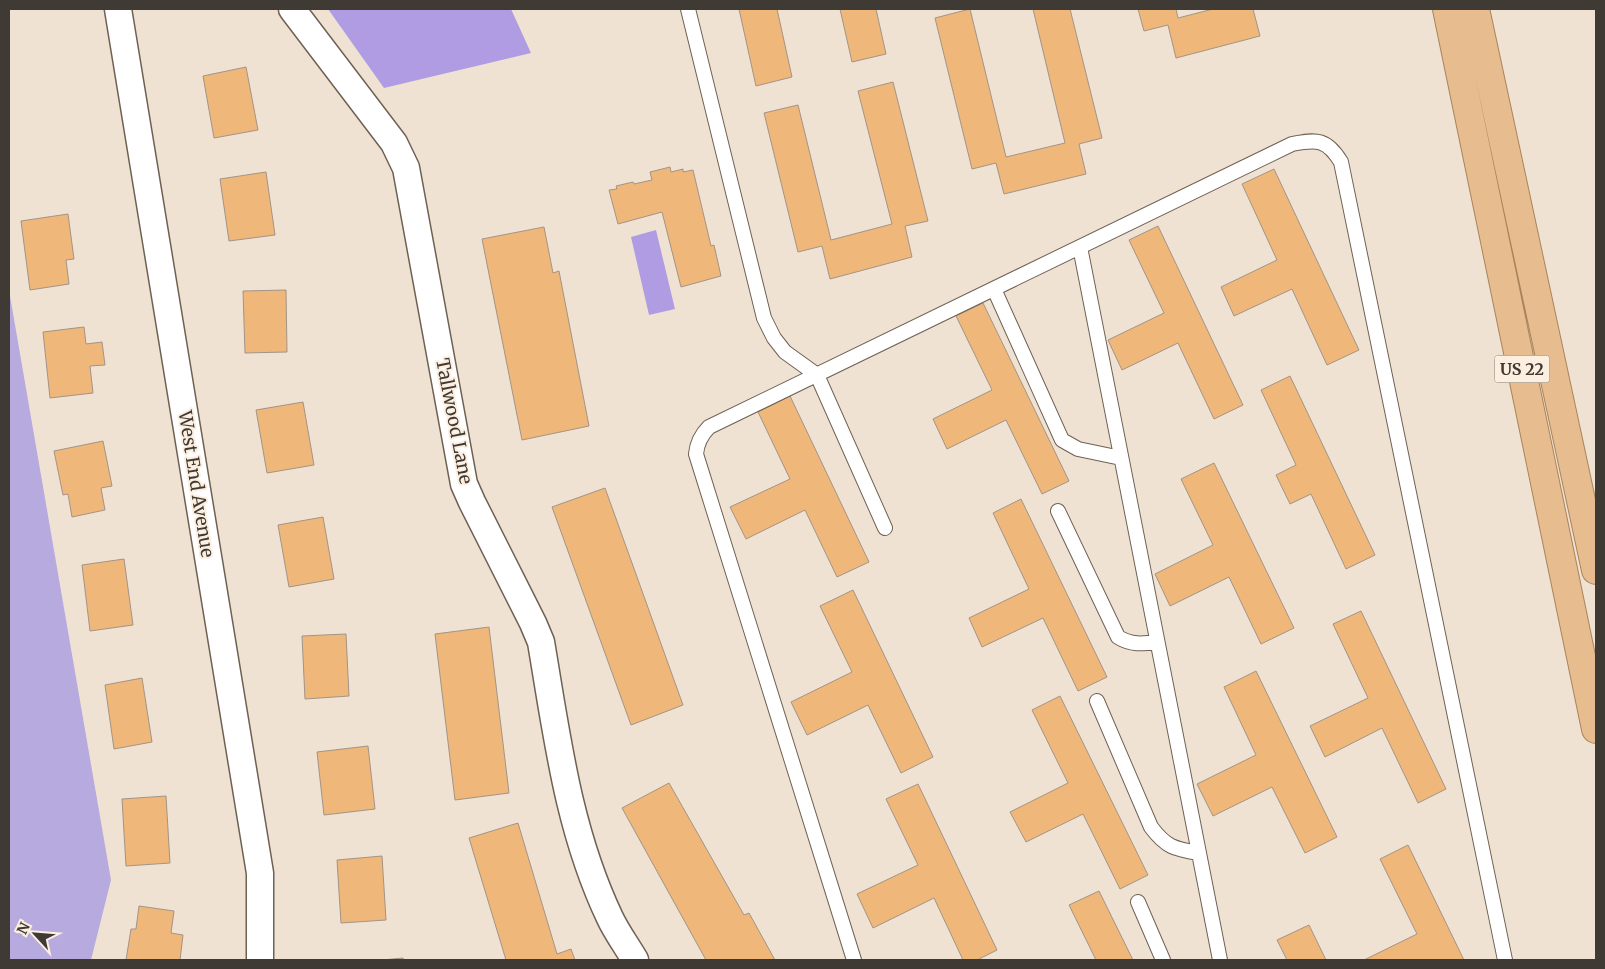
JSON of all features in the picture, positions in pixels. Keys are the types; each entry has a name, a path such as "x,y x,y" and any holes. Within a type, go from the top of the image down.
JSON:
{"highway":[{"name":"US 22","path":"1447,9 1596,729"},
{"name":"US 22","path":"1475,9 1596,570"},
{"path":"1555,377 1596,482"}],"street":[{"name":"West End Avenue","path":"118,9 260,873 260,960"},
{"name":"Tallwood Lane","path":"292,9 394,144 406,168 464,484 534,623 541,642 564,782 584,852 610,919 635,960"}],"lane":[{"path":"688,9 764,318 774,338 785,352 817,375 885,528"},
{"path":"854,960 696,454 697,445 703,433 709,427 1292,144 1311,141 1324,143 1333,149 1341,162 1505,960"},
{"path":"1080,247 1220,960"},
{"path":"994,289 1062,440 1078,449 1121,458"},
{"path":"1058,511 1118,637 1136,645 1157,642"},
{"path":"1097,701 1151,827 1162,842 1180,850 1199,853"},
{"path":"1138,902 1163,960"}],"shaded area":[{"path":"328,9 511,9 531,53 384,88"},
{"path":"656,230 675,309 649,315 631,237"},
{"path":"9,290 111,880 91,960 9,960"}],"building":[{"path":"739,9 777,9 792,77 756,86"},
{"path":"840,9 876,9 886,54 852,62"},
{"path":"970,9 1006,157 1065,143 1033,9 1070,9 1102,138 1079,144 1086,174 1004,194 996,163 972,169 935,18"},
{"path":"1138,9 1176,9 1178,18 1213,9 1253,9 1260,36 1176,58 1168,25 1144,31"},
{"path":"246,67 258,130 214,138 203,76"},
{"path":"893,82 928,221 905,226 912,257 830,279 822,246 798,252 764,113 798,105 831,240 892,224 858,91"},
{"path":"670,167 671,172 683,169 683,172 693,170 711,246 714,245 721,276 681,287 662,212 618,224 609,190 617,189 616,186 633,182 634,184 652,180 650,172"},
{"path":"1274,169 1359,350 1327,365 1292,289 1234,316 1221,287 1277,260 1242,184"},
{"path":"266,172 275,235 229,241 220,179"},
{"path":"68,214 74,259 66,260 69,284 30,290 21,221"},
{"path":"1158,226 1243,405 1214,419 1178,343 1122,370 1108,340 1164,313 1129,240"},
{"path":"544,227 553,273 559,271 589,426 522,440 482,239"},
{"path":"286,290 287,352 245,353 243,291"},
{"path":"983,303 1069,481 1042,494 1006,420 947,449 933,419 992,390 956,316"},
{"path":"84,327 86,344 102,342 105,365 90,366 93,393 50,398 43,332"},
{"path":"1290,376 1375,555 1346,569 1311,494 1290,504 1276,475 1296,465 1261,390"},
{"path":"790,396 869,562 837,577 805,510 746,539 730,507 790,479 758,412"},
{"path":"303,402 314,465 267,473 256,410"},
{"path":"103,441 112,486 101,488 105,510 72,517 68,494 63,495 54,451"},
{"path":"1214,463 1294,628 1261,644 1229,577 1170,606 1155,574 1213,545 1181,479"},
{"path":"605,488 683,705 631,725 552,507"},
{"path":"1021,499 1107,677 1078,691 1043,618 982,647 969,618 1029,589 993,513"},
{"path":"323,517 334,579 289,587 278,525"},
{"path":"124,559 133,625 90,631 82,565"},
{"path":"853,590 933,757 901,773 868,705 807,735 791,702 852,672 820,606"},
{"path":"1361,611 1446,789 1418,803 1382,728 1325,757 1310,726 1368,698 1333,624"},
{"path":"489,627 509,793 455,800 435,634"},
{"path":"346,634 349,696 305,699 302,636"},
{"path":"1256,671 1337,837 1305,853 1272,787 1213,816 1197,784 1256,755 1224,687"},
{"path":"142,678 152,742 114,749 105,685"},
{"path":"1060,696 1148,875 1120,889 1083,814 1026,842 1010,812 1068,783 1032,710"},
{"path":"368,746 375,809 324,815 317,752"},
{"path":"669,783 744,915 749,913 775,960 706,960 622,808"},
{"path":"918,784 997,950 977,960 963,960 934,898 873,928 857,894 918,865 886,799"},
{"path":"166,796 170,863 126,866 122,799"},
{"path":"518,823 557,954 571,949 575,960 506,960 469,838"},
{"path":"1408,845 1464,960 1364,960 1417,934 1380,859"},
{"path":"382,856 386,920 341,923 337,860"},
{"path":"1099,891 1133,960 1096,960 1069,905"},
{"path":"139,906 174,911 171,933 183,935 180,960 126,960 131,929 136,929"},
{"path":"1309,925 1326,960 1287,960 1277,940"},
{"path":"403,958 404,960 382,960"}]}
